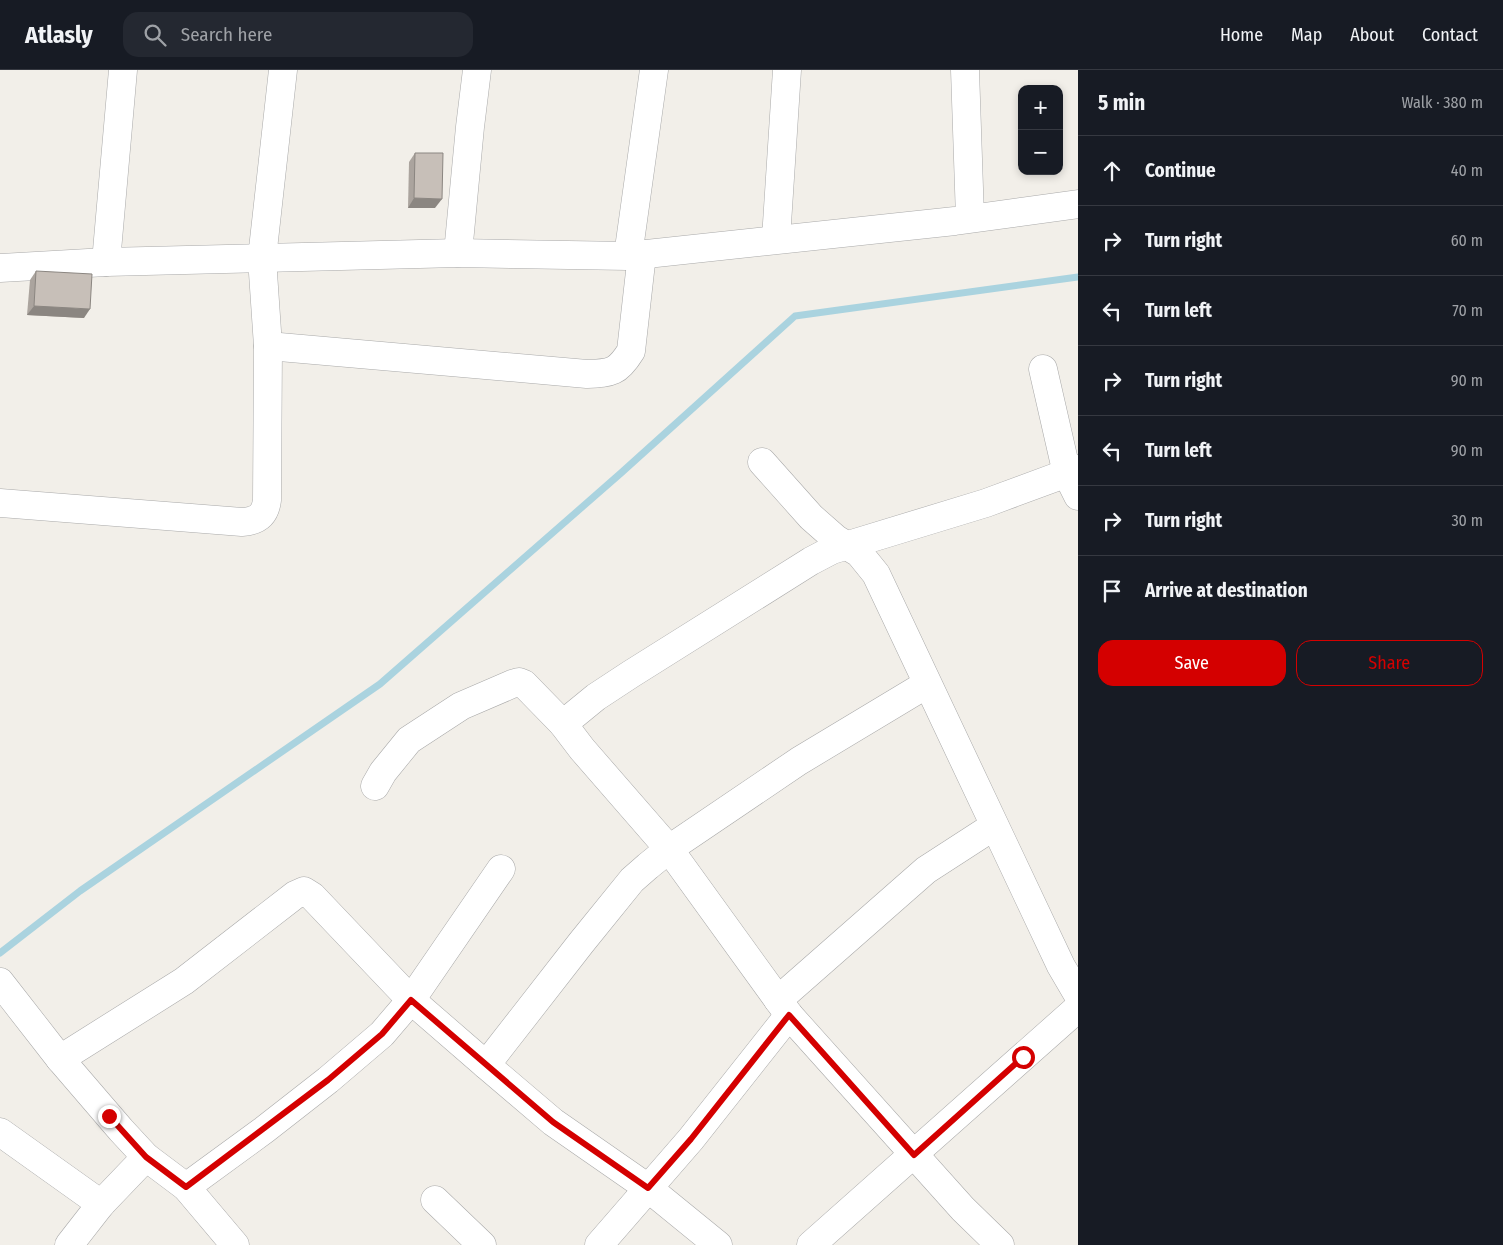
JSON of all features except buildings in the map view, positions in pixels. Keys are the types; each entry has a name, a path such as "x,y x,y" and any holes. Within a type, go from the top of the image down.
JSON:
{"street":[{"path":"106,262 123,70"},
{"path":"0,503 242,522 256,520 264,512 267,500 268,346 262,258 283,70"},
{"path":"458,253 477,70"},
{"path":"268,346 587,374 608,373 622,364 631,351 635,255 654,70"},
{"path":"776,239 787,70"},
{"path":"965,70 970,218"},
{"path":"2,272 106,262 458,253 635,255 970,218 1078,204"},
{"path":"563,724 603,693 811,561 846,546 986,503 1074,480 1043,369"},
{"path":"762,462 811,517 846,546 859,553 876,574 1061,966 1078,995"},
{"path":"375,786 382,772 409,740 461,706 512,684 519,682 524,684 563,724 582,749 669,849 784,1007 963,1210 1000,1245"},
{"path":"486,1065 632,880 669,849 799,761 927,684"},
{"path":"599,1245 691,1139 784,1007 926,870 994,826"},
{"path":"186,1187 328,1080 382,1034 411,1000 501,869"},
{"path":"60,1059 184,981 295,895 304,892 312,896 411,1000 486,1065 553,1122 648,1188 718,1245"},
{"path":"0,982 60,1059 146,1157 186,1187 235,1245"},
{"path":"811,1245 1078,1008"},
{"path":"0,1132 101,1204"},
{"path":"69,1245 101,1204 146,1157"},
{"path":"434,1200 482,1245"}],"waterway":[{"path":"0,953 80,891 380,684 621,473 795,316 1078,277"}],"route":[{"path":"109,1116 146,1157 186,1187 328,1080 382,1034 411,1000 553,1122 648,1188 691,1139 789,1015 914,1155 1023,1057"}]}
